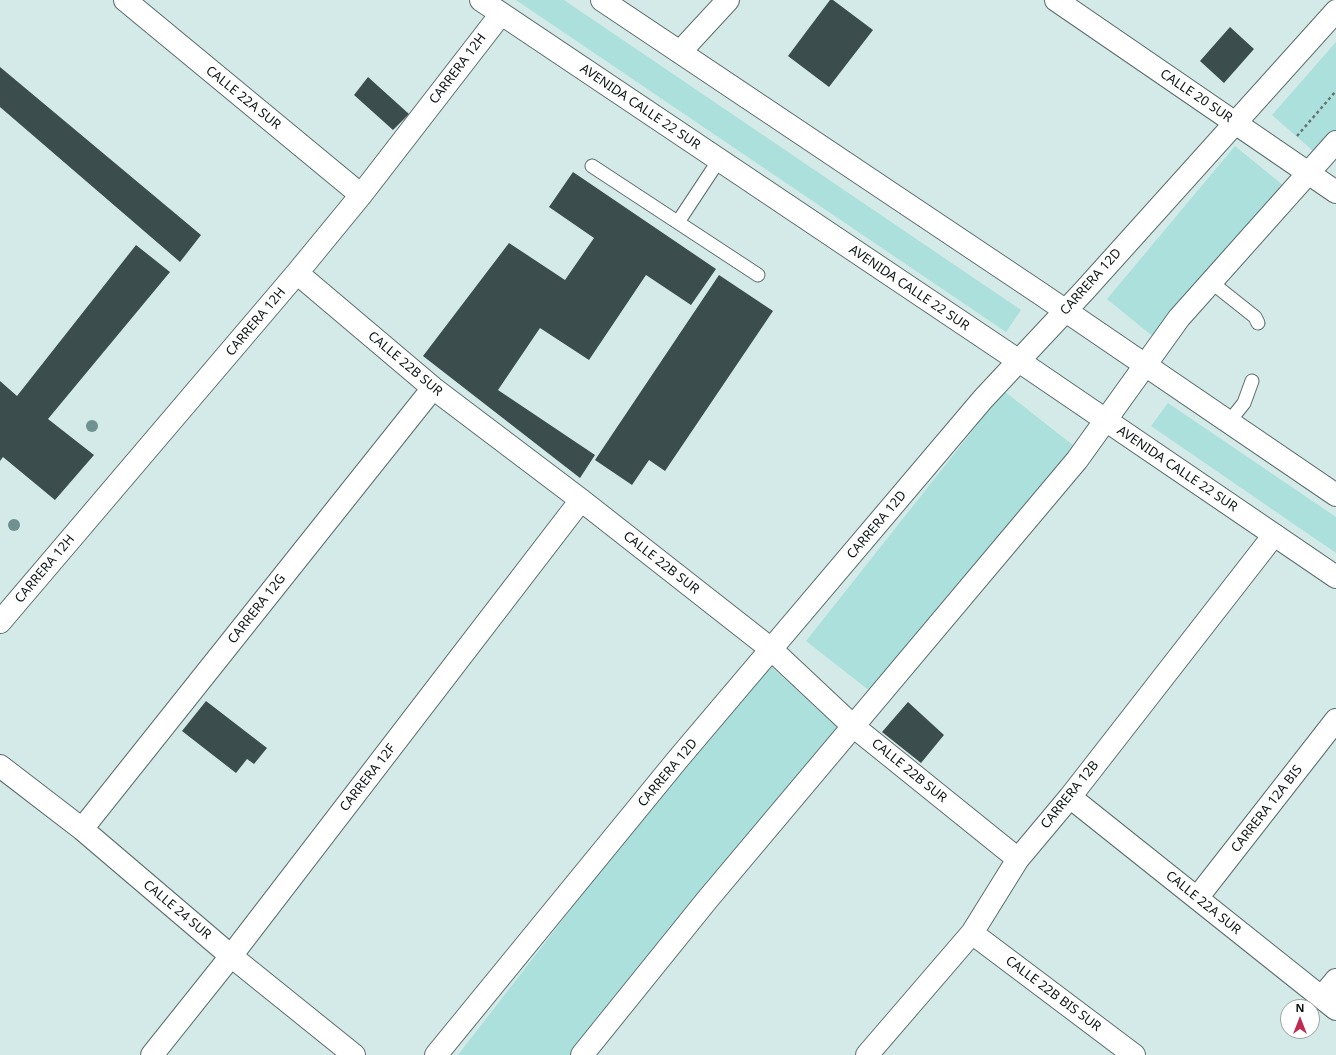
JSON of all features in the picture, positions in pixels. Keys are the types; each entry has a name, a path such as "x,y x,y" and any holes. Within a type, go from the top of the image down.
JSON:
{"street":[{"name":"CALLE 22A SUR","path":"124,0 361,195"},
{"name":"AVENIDA CALLE 22 SUR","path":"481,0 1019,361 1336,577"},
{"path":"602,0 1066,311 1336,495"},
{"path":"680,52 728,0"},
{"name":"CALLE 20 SUR","path":"1056,0 1336,192"},
{"name":"CARRERA 12D","path":"436,1055 678,759 983,399 1066,311 1336,11"},
{"name":"CARRERA 12H","path":"0,622 297,273 361,195 501,14"},
{"path":"582,1055 707,900 1077,460 1179,318 1336,142"},
{"name":"CALLE 22B SUR","path":"297,273 433,388 582,500 771,650 853,726 1018,859"},
{"name":"CARRERA 12G","path":"82,829 433,388"},
{"name":"CARRERA 12F","path":"152,1055 231,956 582,500"},
{"name":"CARRERA 12B","path":"869,1054 972,933 1018,859 1070,797 1274,535"},
{"name":"CARRERA 12A BIS","path":"1197,898 1336,720"},
{"name":"CALLE 24 SUR","path":"0,766 82,829 231,956 354,1055"},
{"name":"CALLE 22A SUR","path":"1070,797 1329,1003"},
{"name":"CALLE 22B BIS SUR","path":"972,933 1134,1055"},
{"path":"1329,1003 1336,980"}],"lane":[{"path":"678,222 719,160"},
{"path":"592,166 758,275"},
{"path":"1211,282 1258,322"},
{"path":"1228,422 1244,403 1252,381"}],"path":[{"path":"1282,155 1336,92"}],"shaded area":[{"path":"516,0 564,0 1021,310 1006,332"},
{"path":"1336,42 1336,138 1320,157 1272,115"},
{"path":"1235,146 1284,186 1156,339 1107,299"},
{"path":"1004,391 1074,446 875,695 806,641"},
{"path":"1168,403 1336,517 1336,553 1151,426"},
{"path":"764,660 838,728 572,1055 458,1055"}],"building":[{"path":"830,0 833,0 873,30 829,87 788,56"},
{"path":"1230,27 1254,49 1224,83 1200,61"},
{"path":"0,67 201,235 180,262 0,107"},
{"path":"368,77 409,114 393,130 354,95"},
{"path":"573,172 716,269 691,305 646,275 589,360 540,328 498,390 595,455 580,478 423,356 509,243 565,280 594,238 549,207"},
{"path":"136,245 170,272 48,419 94,455 55,500 3,457 0,461 0,381 17,396"},
{"path":"719,275 773,311 665,471 649,460 632,485 595,460"},
{"path":"206,701 267,748 254,764 247,759 236,773 182,731"},
{"path":"908,702 944,735 921,763 882,732"}]}
